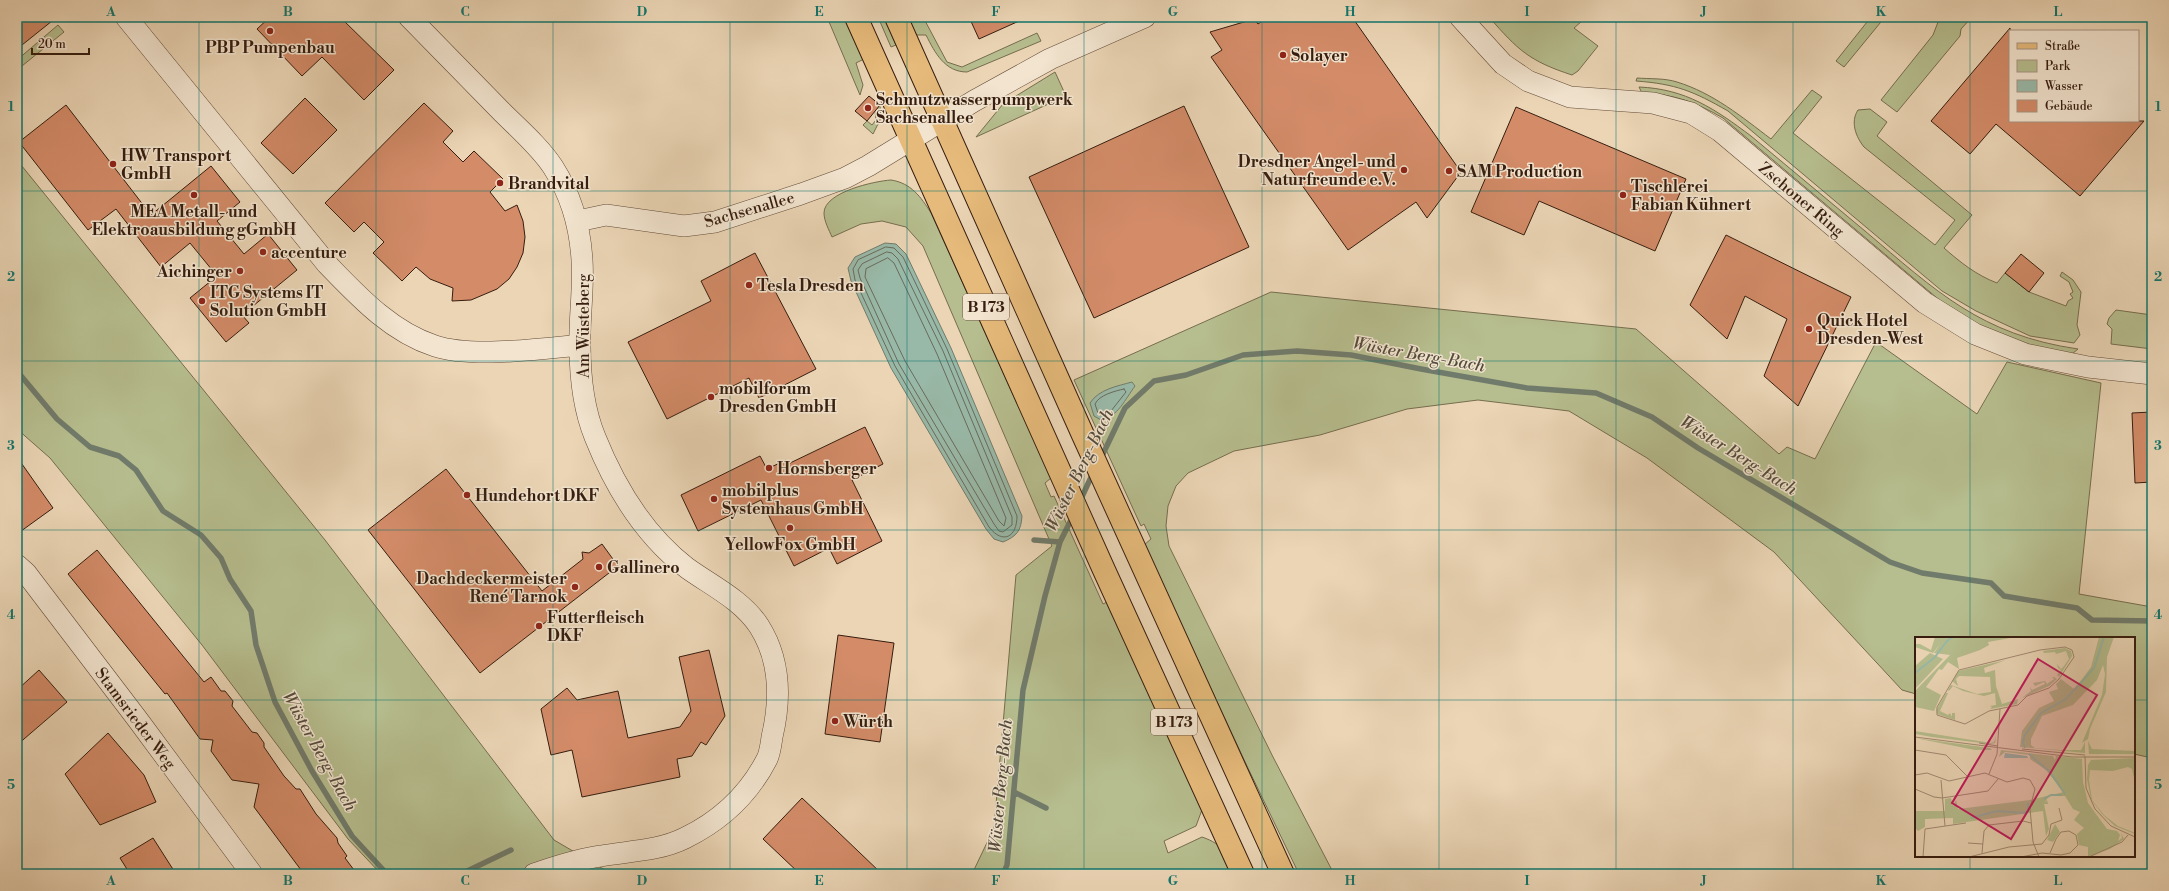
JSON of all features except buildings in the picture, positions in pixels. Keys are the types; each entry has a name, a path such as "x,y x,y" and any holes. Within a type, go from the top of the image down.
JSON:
{"main road":[{"name":"B 173","path":"856,17 1104,570 1243,874"},
{"name":"B 173","path":"896,17 1083,435 1284,874"}],"street":[{"path":"126,17 322,258 356,294 379,315 402,331 434,346 466,352 580,346"},
{"path":"409,17 528,138 552,166 566,191 578,221"},
{"name":"Sachsenallee","path":"578,221 606,215 684,226 715,222 845,178 1050,59 1145,17"},
{"name":"Zschoner Ring","path":"1460,17 1503,64 1528,81 1570,97 1652,103 1691,113 1720,131 1925,303 1975,334 2025,354 2088,367 2152,374"},
{"name":"Am Wüsteberg","path":"534,874 598,856 653,848 682,840 710,824 732,806 750,786 768,758 778,711 778,682 772,652 758,625 746,610 732,598 685,566 659,541 630,506 608,468 592,429 583,386 580,346 582,260 578,221"},
{"name":"Stamsrieder Weg","path":"17,565 26,573 138,720 252,874"}],"green space":[{"path":"827,17 845,17 864,59 856,63 863,85 860,95"},
{"path":"878,17 884,17 896,45 891,47"},
{"path":"907,17 923,17 947,62 962,67 1037,33 1041,41 967,72 959,71 947,65 937,55 926,35 915,35"},
{"path":"1489,17 1577,17 1582,21 1574,28 1598,46 1578,71 1572,75 1545,65 1525,53 1508,38"},
{"path":"1871,17 1885,17 1844,67 1836,61"},
{"path":"1940,17 1972,17 1961,29 1960,36 1897,112 1881,100 1933,35"},
{"path":"58,25 64,32 17,70 17,60"},
{"path":"1055,72 1066,96 976,137 1003,104"},
{"path":"1637,78 1677,82 1703,92 1727,106 1771,139 1812,90 1822,97 1793,133 1935,245 1955,220 1864,147 1856,134 1854,119 1858,110 1870,109 1887,122 1877,136 1972,215 1944,248 1969,268 1989,280 1997,283 2005,273 2029,292 2066,306 2068,301 2073,298 2070,294 2073,292 2069,282 2060,276 2062,272 2073,280 2081,292 2077,325 2080,335 2074,343 2030,336 1976,311 1942,291 1728,111 1704,98 1684,90 1662,84 1636,81"},
{"path":"1639,87 1656,89 1686,96 1725,117 1751,136 1915,273 1962,307 1987,321 2014,333 2044,342 2078,349 2072,354 2029,345 1989,330 1971,320 1943,303 1723,118 1694,103 1664,95 1642,93"},
{"path":"880,105 881,118 873,134 863,125 867,121 872,125 876,120 875,111"},
{"path":"17,160 325,540 554,840 612,874 381,874 348,839 202,645 50,458 17,429"},
{"path":"891,180 904,184 915,192 931,213 1051,478 1045,483 1051,497 1054,496 1103,604 1107,602 1203,807 1196,826 1164,841 1168,853 1202,837 1210,840 1219,847 1225,855 1230,874 972,874 994,828 1016,575 1052,546 923,246 906,227 882,221 861,224 832,237 828,228 824,213 826,206 832,199 863,185"},
{"path":"1271,292 1636,329 1779,454 1787,447 1815,459 1876,342 1977,414 2007,362 2101,383 2079,594 2152,607 2152,758 2135,754 2135,637 1915,637 1915,694 1902,690 1774,552 1647,458 1569,411 1478,400 1407,409 1320,435 1234,451 1188,473 1176,486 1168,506 1166,526 1169,546 1273,757 1334,874 1299,874 1144,545 1151,539 1144,524 1141,526 1074,380"},
{"path":"2116,310 2152,315 2152,349 2111,344 2112,329 2107,324 2109,318"}],"water":[{"path":"885,243 896,244 906,254 951,348 1022,516 1021,526 1015,535 1003,542 994,539 986,529 891,368 851,281 848,268 855,257"},
{"path":"1132,382 1135,386 1125,402 1112,416 1101,420 1094,416 1090,403 1098,394"}],"waterway":[{"name":"Wüster Berg-Bach","path":"1101,458 1125,408 1154,381 1186,375 1243,355 1297,351 1351,355 1527,388 1596,393 1652,417 1698,448 1890,562 1922,573 1991,583 2004,596 2077,608 2092,620 2152,621"},
{"name":"Wüster Berg-Bach","path":"17,371 57,419 90,447 119,456 136,470 163,511 201,535 221,558 230,579 251,611 256,645 275,702 312,771 352,836 387,874"},
{"name":"Wüster Berg-Bach","path":"1080,501 1093,473"},
{"name":"Wüster Berg-Bach","path":"1003,874 1007,865 1023,690 1045,596 1060,542 1073,516"},
{"path":"1034,540 1060,542"},
{"path":"1014,792 1046,808"},
{"name":"Wüster Berg-Bach","path":"461,874 511,850"}],"place":[{"name":"PBP Pumpenbau","path":"270,31"},
{"name":"Solayer","path":"1283,55"},
{"name":"Schmutzwasserpumpwerk Sachsenallee","path":"868,108"},
{"name":"HW Transport GmbH","path":"113,164"},
{"name":"Dresdner Angel- und Naturfreunde e.V.","path":"1404,170"},
{"name":"SAM Production","path":"1449,171"},
{"name":"Brandvital","path":"500,183"},
{"name":"MEA Metall- und Elektroausbildung gGmbH","path":"194,195"},
{"name":"Tischlerei Fabian Kühnert","path":"1623,195"},
{"name":"accenture","path":"263,252"},
{"name":"Aichinger","path":"240,271"},
{"name":"Tesla Dresden","path":"749,285"},
{"name":"ITG Systems IT Solution GmbH","path":"202,301"},
{"name":"Quick Hotel Dresden-West","path":"1809,329"},
{"name":"mobilforum Dresden GmbH","path":"711,397"},
{"name":"Hornsberger","path":"769,468"},
{"name":"Hundehort DKF","path":"467,495"},
{"name":"mobilplus Systemhaus GmbH","path":"714,499"},
{"name":"YellowFox GmbH","path":"790,528"},
{"name":"Gallinero","path":"599,567"},
{"name":"Dachdeckermeister René Tarnok","path":"575,587"},
{"name":"Futterfleisch DKF","path":"539,626"},
{"name":"Würth","path":"835,721"}]}
